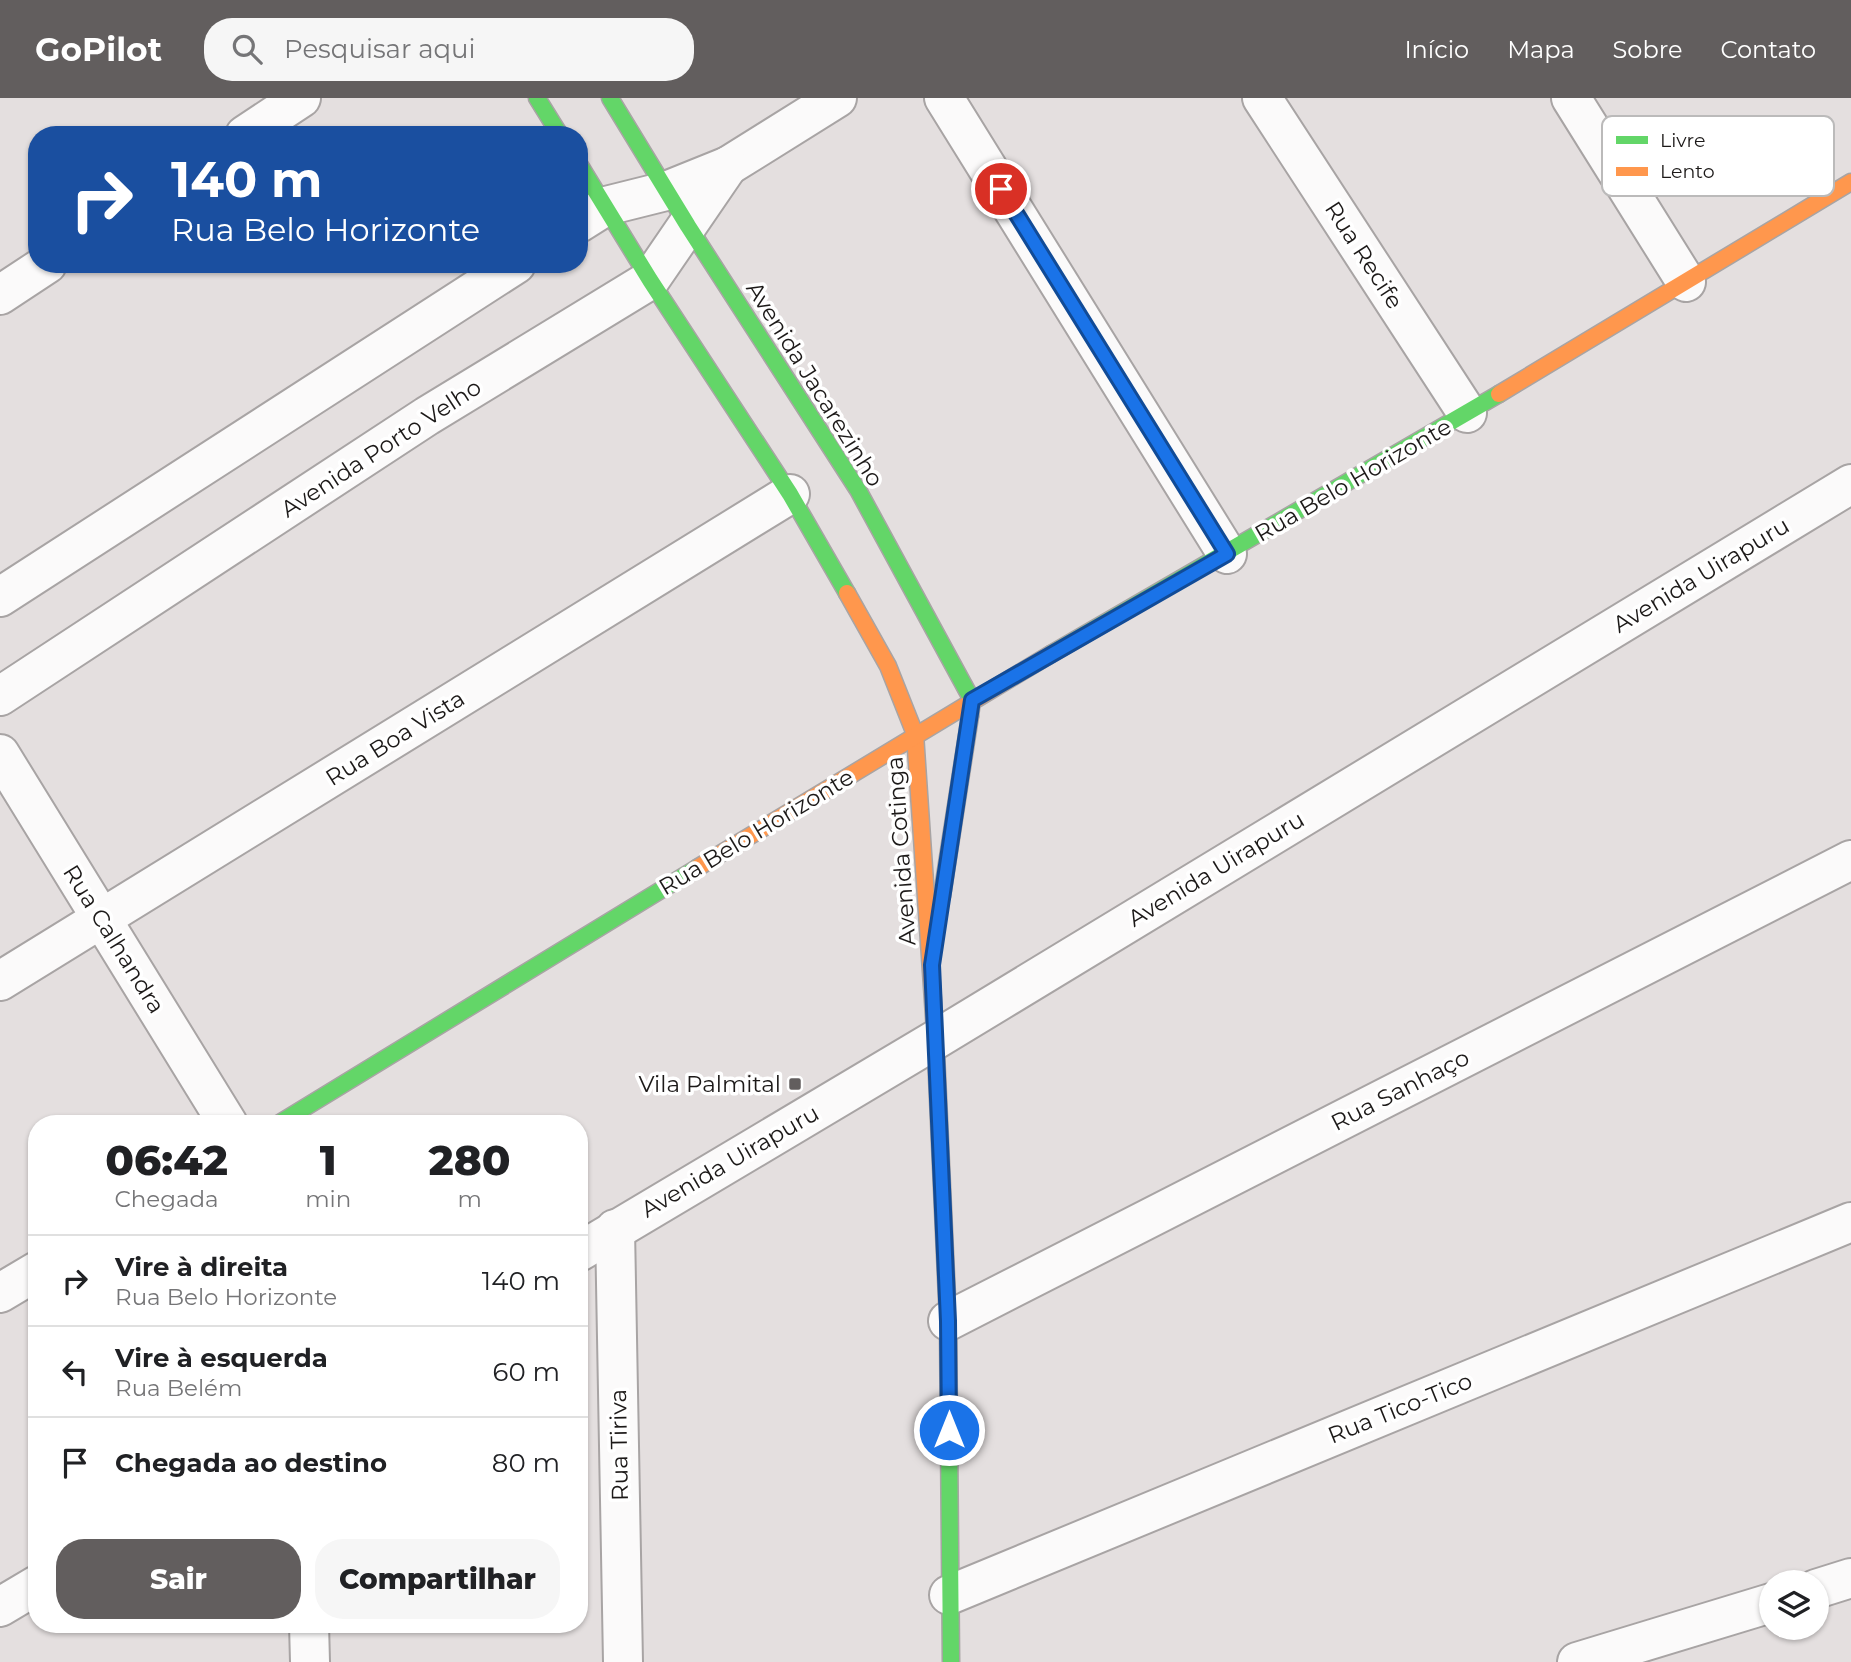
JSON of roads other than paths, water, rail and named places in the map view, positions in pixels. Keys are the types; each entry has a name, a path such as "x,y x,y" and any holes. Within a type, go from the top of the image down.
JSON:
{"street":[{"path":"259,126 301,98"},
{"path":"537,98 554,126"},
{"name":"Avenida Jacarezinho","path":"610,98 688,226 858,490 972,700"},
{"name":"Avenida Porto Velho","path":"593,215 666,191 728,166 837,98"},
{"path":"944,98 1227,554"},
{"name":"Rua Recife","path":"1262,98 1467,413"},
{"path":"1571,98 1602,148"},
{"name":"Avenida Porto Velho","path":"0,696 427,416 650,280 728,166"},
{"name":"Rua Belo Horizonte","path":"1834,192 1851,182"},
{"path":"1632,196 1686,282"},
{"name":"Rua Belo Horizonte","path":"293,1115 915,734 1467,413 1828,196"},
{"path":"588,197 593,215 650,280 790,494 888,666 915,734"},
{"path":"0,295 33,273"},
{"path":"0,597 502,273"},
{"name":"Avenida Uirapuru","path":"588,1246 934,1040 1851,484"},
{"name":"Rua Boa Vista","path":"0,981 790,494"},
{"name":"Avenida Cotinga","path":"932,965 972,700"},
{"name":"Avenida Cotinga","path":"915,734 932,965 948,1321 951,1662"},
{"name":"Rua Calhandra","path":"0,754 222,1115"},
{"name":"Rua Sanhaço","path":"948,1321 1851,860"},
{"name":"Rua Tico-Tico","path":"949,1595 1851,1222"},
{"name":"Rua Tiriva","path":"615,1229 623,1662"},
{"path":"0,1293 28,1276"},
{"path":"1829,1585 1851,1578"},
{"path":"0,1607 28,1590"},
{"path":"1577,1662 1759,1607"},
{"path":"309,1633 310,1662"}],"place":[{"name":"Vila Palmital","path":"795,1084"}]}
